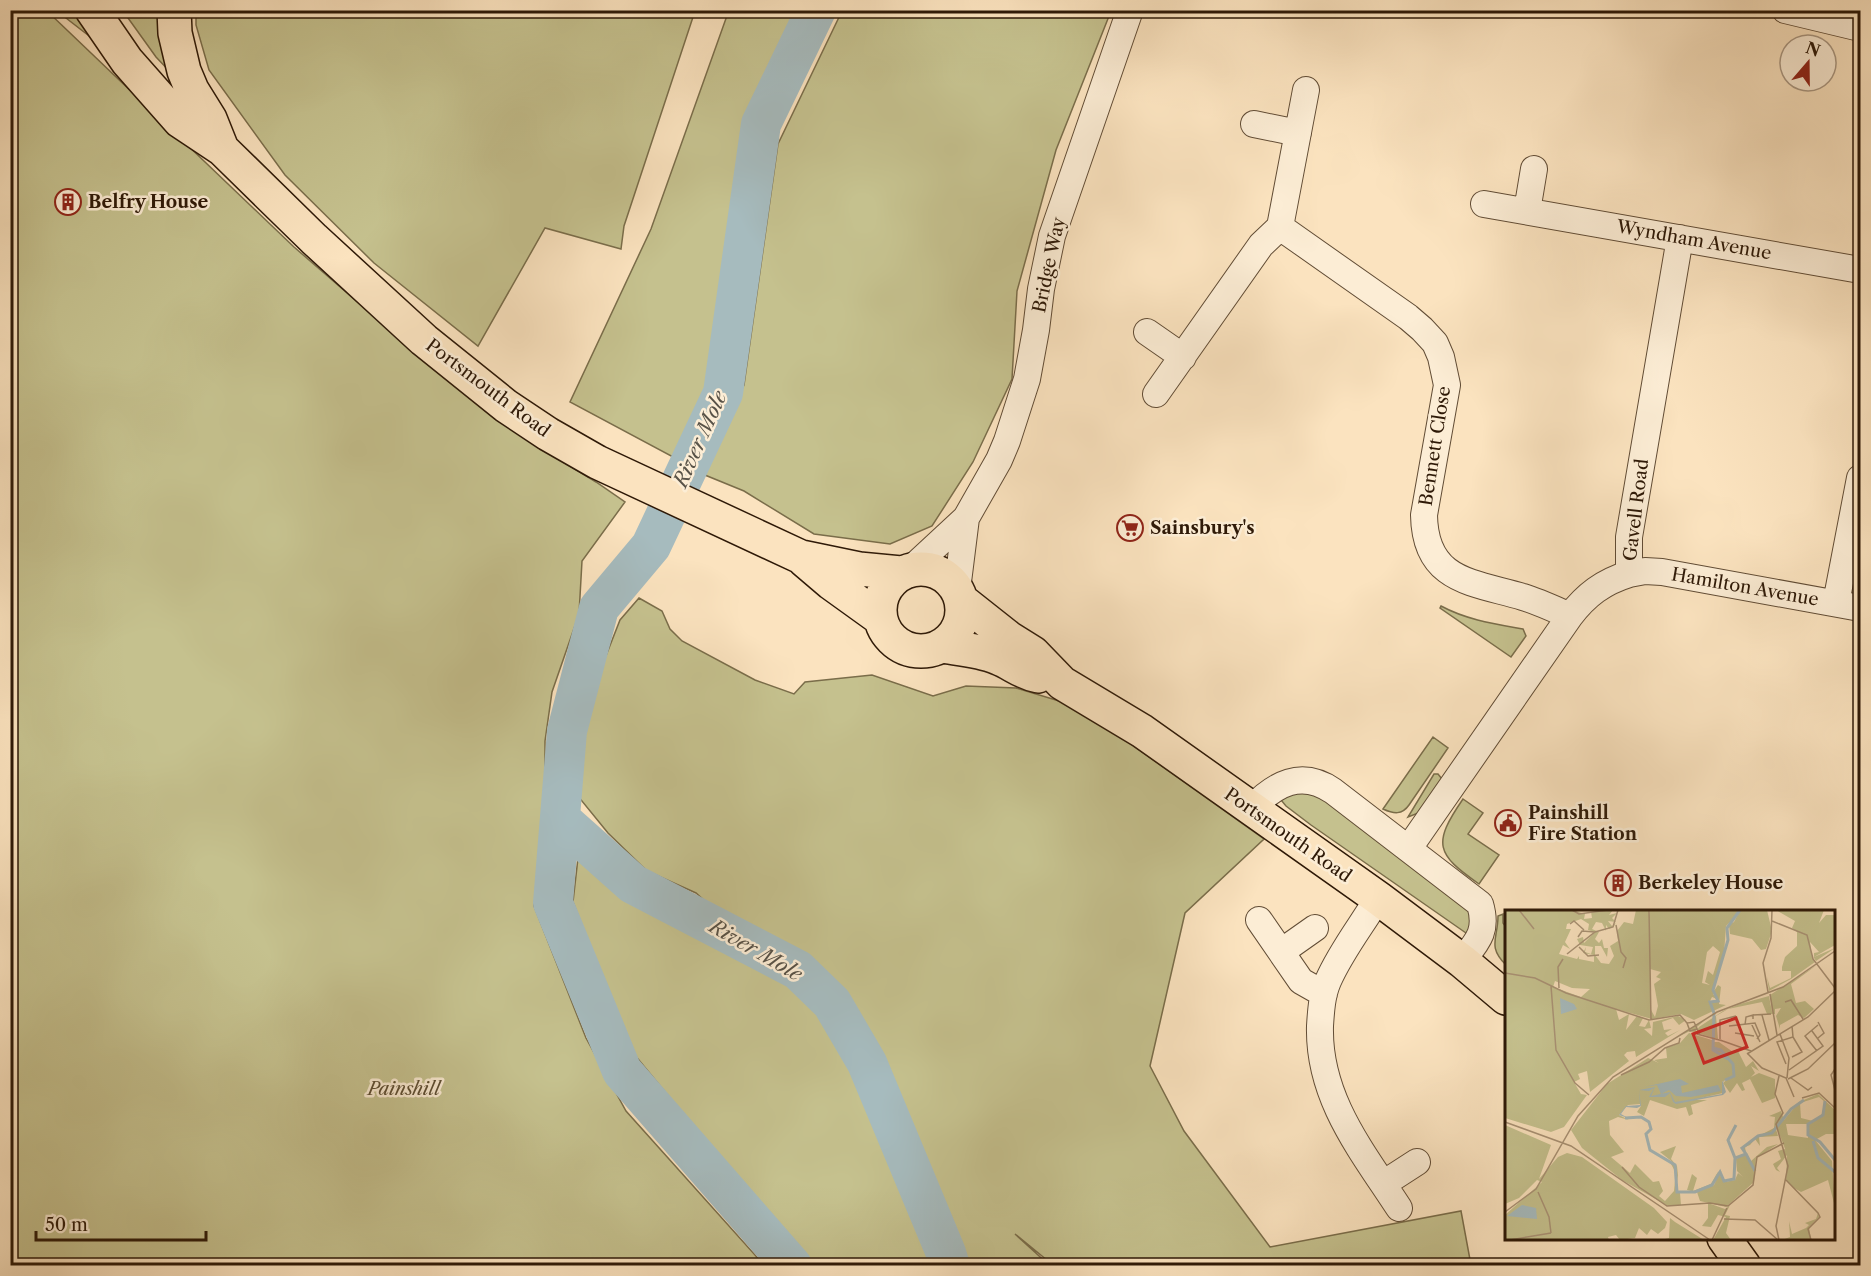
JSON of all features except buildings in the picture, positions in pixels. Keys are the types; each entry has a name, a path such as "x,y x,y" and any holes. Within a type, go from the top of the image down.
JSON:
{"main road":[{"name":"Portsmouth Road","path":"92,10 127,61 180,121 222,149 314,238 451,364 536,427 597,462 801,557 859,569 906,571"},
{"name":"Portsmouth Road","path":"174,10 175,33 184,71 192,90 210,119 222,149"},
{"name":"Portsmouth Road","path":"801,557 831,583 881,619"},
{"path":"933,570 951,581 959,595 962,610 961,621 956,631 950,640 931,650 920,651 900,645 885,630 881,619 881,598 886,588 906,571 933,570"},
{"name":"Portsmouth Road","path":"959,595 1001,632 1033,653 1062,683 1142,731 1378,898 1462,961 1505,997"},
{"name":"Portsmouth Road","path":"941,646 981,652 1000,659 1023,672 1062,683"},
{"path":"1725,1240 1744,1266"}],"street":[{"name":"Bridge Way","path":"906,571 966,518 999,460 1019,407 1032,356 1041,289 1053,236 1130,10"},
{"path":"1786,11 1860,28"},
{"path":"1156,394 1261,245 1280,227 1306,90"},
{"path":"1254,124 1298,133"},
{"path":"1527,211 1534,169"},
{"name":"Wyndham Avenue","path":"1484,204 1860,270"},
{"name":"Bennett Close","path":"1280,227 1408,317 1435,343 1444,364 1447,385 1424,515 1425,529 1432,553 1440,564 1463,581 1537,601 1570,616"},
{"name":"Gavell Road","path":"1409,848 1570,616 1596,589 1612,579 1629,574 1629,537 1680,237"},
{"path":"1147,332 1183,357"},
{"path":"1848,606 1860,478"},
{"name":"Bridge Way","path":"959,595 966,518"},
{"name":"Hamilton Avenue","path":"1629,574 1644,571 1662,572 1848,606"},
{"path":"1251,809 1274,789 1284,784 1305,780 1324,784 1480,904 1484,919 1481,933 1462,961"},
{"path":"1378,898 1336,966 1324,994 1320,1035 1321,1056 1325,1077 1340,1114 1399,1208"},
{"path":"1259,920 1301,981 1324,994"},
{"path":"1281,952 1315,928"},
{"path":"1383,1184 1417,1162"}],"green space":[{"name":"Painshill","path":"46,10 294,247 443,376 537,446 625,502 582,561 579,614 552,692 545,741 545,819 534,906 586,1038 626,1111 764,1265 11,1265 10,11"},
{"path":"196,10 695,11 624,226 621,249 545,228 478,346 374,263 285,175 209,70 196,25"},
{"path":"729,10 798,11 789,26 744,133 708,386 673,457 570,402 651,229"},
{"path":"57,11 75,11 93,39"},
{"path":"123,11 169,11 175,77 156,57"},
{"path":"842,11 1111,11 1056,150 1017,291 1012,379 973,462 932,526 890,544 814,534 744,491 700,473 744,385 778,144"},
{"path":"639,598 662,611 670,629 682,641 755,680 794,694 805,682 872,675 933,696 966,686 1016,688 1079,707 1264,839 1185,913 1150,1066 1184,1131 1270,1247 1461,1211 1471,1265 1053,1265 1015,1234 1049,1265 957,1265 908,1120 841,990 825,971 723,918 696,893 647,871 608,833 577,795 574,785 589,699 620,620"},
{"path":"1441,606 1471,618 1523,629 1526,636 1511,657 1440,608"},
{"path":"1433,737 1448,748 1409,805 1404,811 1398,813 1383,809"},
{"path":"1434,774 1438,774 1442,779 1421,812 1408,817"},
{"path":"1310,788 1470,908 1470,931 1466,933 1311,825 1281,800 1284,795"},
{"path":"1463,799 1483,813 1468,834 1499,855 1479,884 1454,864 1443,847 1446,827"},
{"path":"578,858 657,917 728,945 791,980 828,1020 913,1195 936,1265 807,1265 629,1048 573,902"},
{"path":"1503,914 1505,926 1505,964 1495,947 1498,916"}],"waterway":[{"name":"River Mole","path":"792,1266 622,1071 553,903 567,731 599,608 651,546 723,393 761,124 816,10"},
{"name":"River Mole","path":"560,819 633,884 798,970 832,1003 867,1063 950,1266"}],"place":[{"name":"Belfry House","path":"68,202"},
{"name":"Sainsbury's","path":"1130,528"},
{"name":"Painshill Fire Station","path":"1508,823"},
{"name":"Berkeley House","path":"1618,883"}]}
